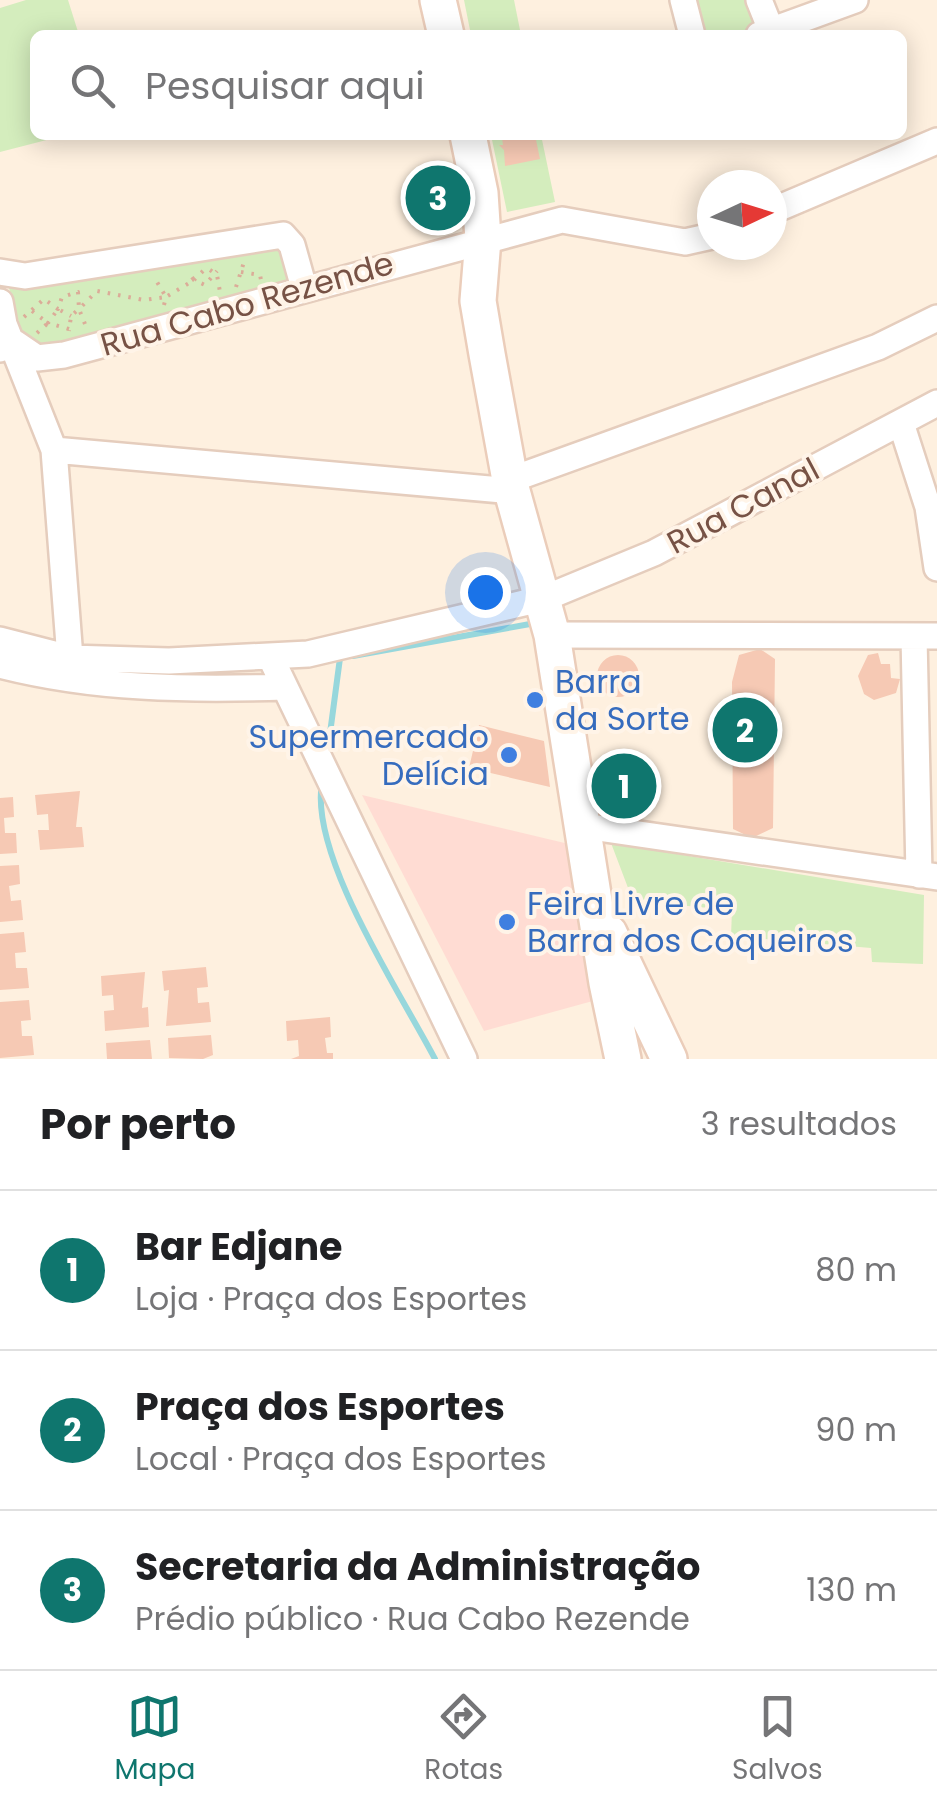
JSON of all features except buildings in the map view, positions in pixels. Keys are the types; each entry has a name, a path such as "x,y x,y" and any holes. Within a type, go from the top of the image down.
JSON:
{"street":[{"path":"438,0 445,30"},
{"path":"684,0 691,30"},
{"path":"759,0 764,30"},
{"path":"773,30 855,0"},
{"path":"469,140 483,240 478,301 511,486 545,598 597,910 624,992 669,1059"},
{"path":"787,205 937,141"},
{"name":"Rua Cabo Rezende","path":"11,338 37,358 94,347 562,220 684,242 697,239"},
{"path":"0,272 24,276 222,243 289,238 304,288"},
{"path":"0,302 4,324 54,450 70,658"},
{"path":"54,450 511,486 878,347 937,318"},
{"name":"Rua Canal","path":"0,640 70,658 169,661 308,654 545,598 654,553 937,404"},
{"path":"901,423 932,506 937,568"},
{"path":"552,635 925,636 928,876 584,826"},
{"path":"270,656 464,1059"},
{"path":"0,665 52,678 187,690 284,688"},
{"path":"623,1059 624,992"}],"path":[{"path":"222,243 217,275 223,304 233,308 251,239"},
{"path":"79,308 98,290 144,300 166,296"},
{"path":"48,323 62,297 78,292 79,308 94,347"},
{"path":"11,338 44,299 72,316"},
{"path":"31,311 48,323 69,329"}],"shaded area":[{"name":"Feira Livre de Barra dos Coqueiros","path":"362,795 573,845 600,999 484,1031"}],"green space":[{"path":"26,0 68,0 77,30 30,30 30,140 47,140 0,152 0,8"},
{"path":"464,0 514,0 520,30 470,30"},
{"path":"696,0 750,0 760,23 745,30 704,30"},
{"path":"492,140 542,140 555,202 507,212"},
{"path":"281,242 297,283 57,349 27,350 9,288"},
{"path":"611,843 924,895 923,964 872,962 871,948 731,936 732,910 633,901"}],"waterway":[{"path":"353,656 530,624"},
{"path":"327,756 340,658"},
{"path":"322,783 322,813 329,847 343,884 360,923 435,1059"}],"place":[{"name":"Secretaria da Administração","path":"438,198"},
{"name":"Barra da Sorte","path":"535,700"},
{"name":"Praça dos Esportes","path":"745,730"},
{"name":"Supermercado Delícia","path":"509,755"},
{"name":"Bar Edjane","path":"624,786"},
{"name":"Feira Livre de Barra dos Coqueiros","path":"507,922"}]}
